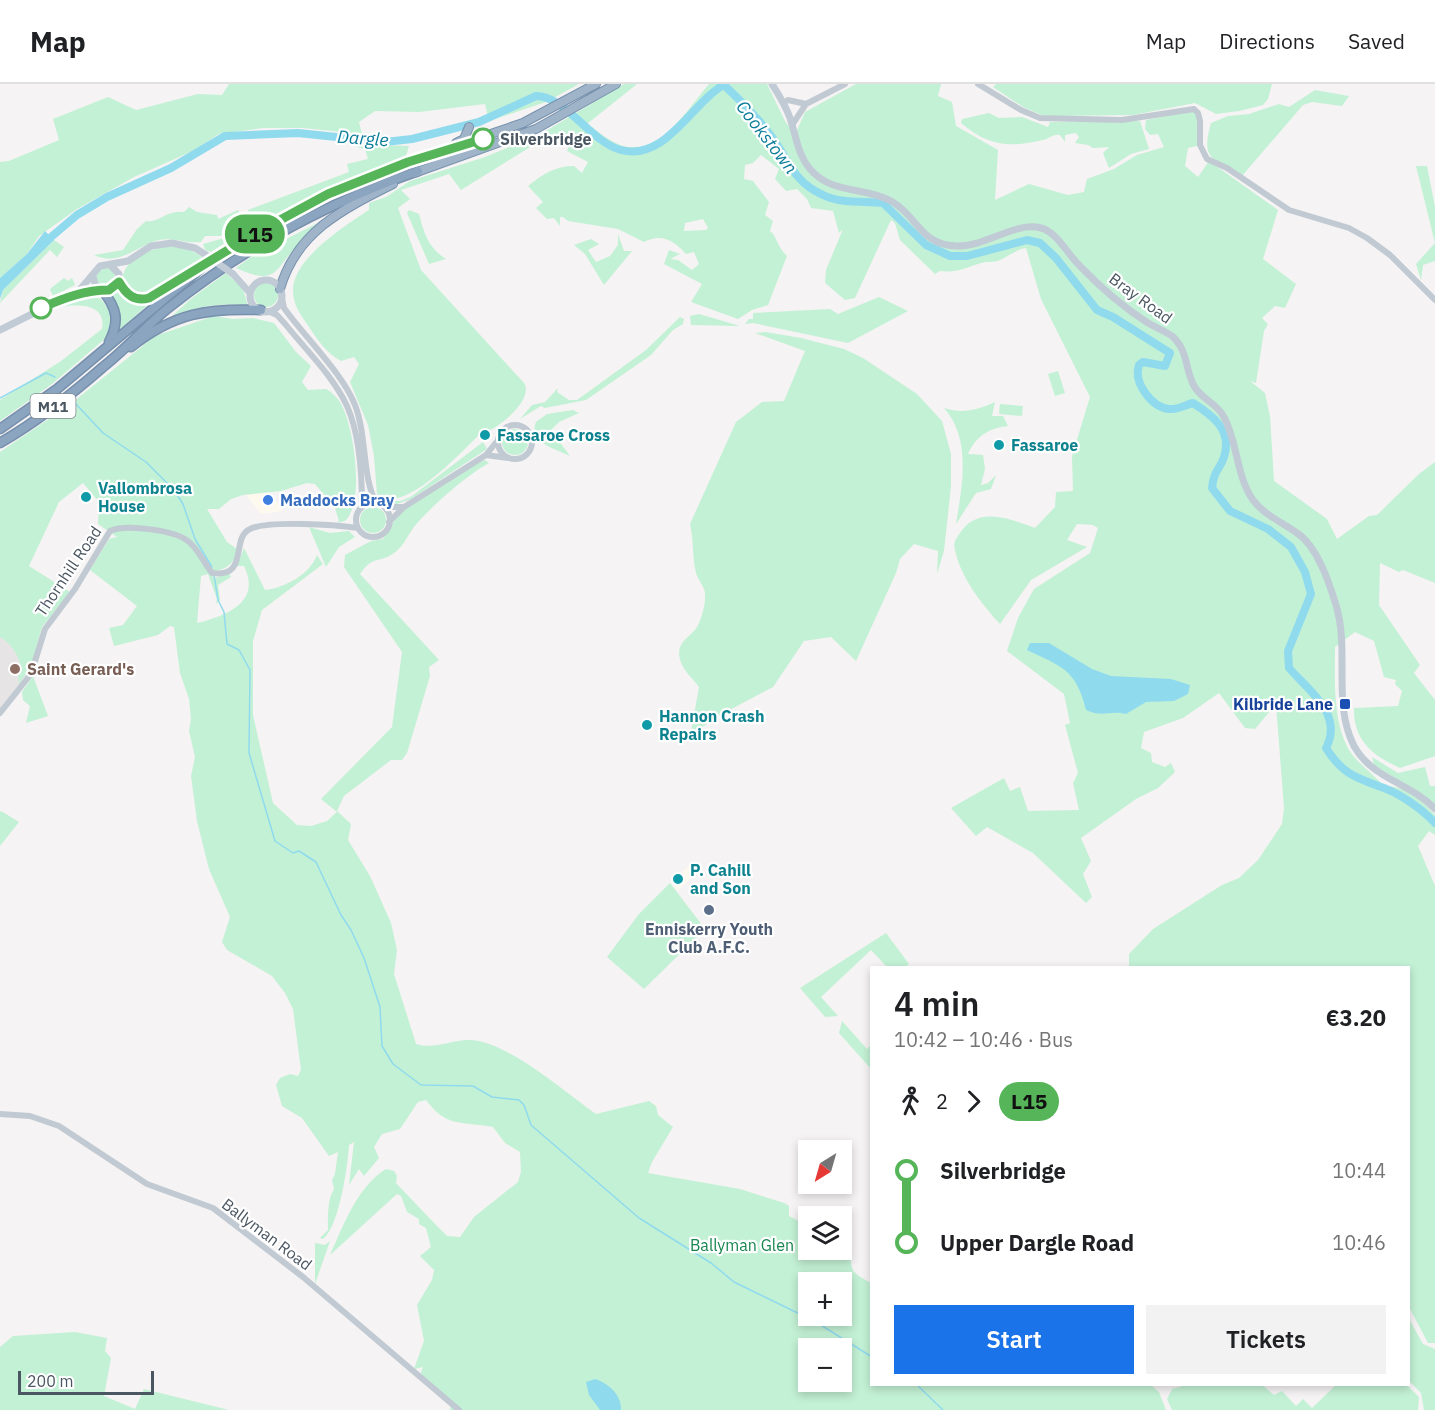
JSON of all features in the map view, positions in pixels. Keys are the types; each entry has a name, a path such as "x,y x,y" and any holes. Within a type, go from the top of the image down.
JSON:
{"highway":[{"path":"119,278 129,296 146,300 318,199 379,173 483,139 541,114 596,84"},
{"path":"281,292 289,263 311,235 348,206 418,171 504,142 574,109 616,84"},
{"path":"379,173 390,165 459,142 464,139 469,127 480,135 532,115 541,114"},
{"name":"M11","path":"0,443 18,433 104,367 167,309 244,254 328,206 418,171"},
{"name":"M11","path":"0,429 57,389 162,298 205,265"},
{"path":"101,289 114,308 117,319 115,331 104,350"},
{"path":"104,367 156,330 180,317 213,309 264,311"}],"main road":[{"name":"Bray Road","path":"772,84 783,103 800,152 810,169 819,178 840,188 867,193 894,202 932,241 942,245 967,246 990,241 1018,228 1041,228 1057,239 1079,266 1110,294 1172,337 1185,355 1195,388 1219,408 1227,423 1244,482 1254,501 1272,517 1304,538 1329,584 1342,631 1344,714 1355,747 1376,771 1419,794 1435,809"},
{"path":"77,293 98,267 128,261 151,246 172,243 195,248 233,274 256,284"},
{"path":"0,330 77,293 113,289 128,261"},
{"path":"108,265 115,268 119,278"},
{"path":"233,274 250,293 253,305 264,311 276,307 281,292 269,280 256,284 250,293"},
{"path":"93,276 95,284 101,289"}],"street":[{"path":"792,125 806,104 845,84"},
{"path":"978,84 1021,110 1040,118 1122,120 1194,109 1200,121 1200,145 1207,159 1227,168 1289,210 1349,228 1367,238 1390,255 1435,300"},
{"path":"783,103 788,100 806,104"},
{"path":"281,292 284,308 344,386 354,403 366,453 369,487 376,503"},
{"path":"264,311 277,315 286,325 337,390 347,407 354,427 362,506 356,518 344,526"},
{"path":"356,518 358,528 365,535 377,536 385,531 389,522 404,507 486,455 498,440 501,431 509,426 521,426 529,432 531,444 527,454 518,458 486,455"},
{"path":"498,440 500,451 509,458"},
{"path":"362,506 376,503 384,507 404,507"},
{"path":"384,507 389,522"},
{"name":"Thornhill Road","path":"0,713 31,674 45,629 75,590 110,531 138,529 178,536 190,542 216,573 234,567 238,561 241,538 249,529 309,524 358,528"},
{"name":"Ballyman Road","path":"0,1114 30,1116 59,1126 147,1184 213,1208 303,1277 459,1410"}],"shaded area":[{"path":"269,492 283,511 261,514 246,495"},
{"name":"Saint Gerard's","path":"0,629 29,672 0,710"},
{"path":"692,863 698,871 678,891 670,883"}],"green space":[{"path":"229,84 579,84 546,102 489,121 485,104 419,112 375,111 359,122 362,134 303,128 263,128 219,134 195,150 134,177 77,209 39,236 27,254 0,278 0,162 9,161 59,140 53,119 108,97 136,110 198,94 222,95"},
{"path":"624,84 637,84 587,124 618,144 637,147 650,144 672,128 709,84 767,84 785,121 795,135 805,112 856,84 941,84 938,96 952,102 956,126 998,150 995,200 1029,184 1068,195 1084,192 1087,179 1114,169 1137,155 1164,147 1158,134 1150,135 1145,129 1146,120 1196,110 1200,131 1197,146 1188,148 1185,166 1198,177 1209,161 1278,210 1263,259 1296,284 1285,308 1275,306 1262,318 1268,324 1264,331 1256,383 1250,381 1265,393 1270,416 1274,481 1327,519 1337,539 1369,516 1377,515 1419,474 1435,462 1435,583 1403,570 1399,572 1380,563 1379,605 1420,665 1414,673 1435,700 1435,756 1400,768 1373,752 1361,738 1357,729 1354,708 1398,706 1402,691 1395,684 1396,680 1384,677 1374,641 1355,632 1335,647 1335,673 1340,729 1351,753 1384,786 1399,788 1412,794 1435,815 1435,835 1429,831 1418,846 1435,886 1435,1343 1428,1343 1410,1309 1410,966 1129,966 1129,954 1153,929 1222,885 1239,878 1258,860 1282,824 1284,808 1276,704 1255,729 1245,728 1219,693 1183,718 1144,732 1141,748 1151,753 1152,762 1165,767 1171,763 1175,772 1158,788 1136,799 1081,838 1091,861 1083,874 1092,897 1086,903 1033,853 987,827 976,836 951,808 1004,778 1010,791 1020,787 1028,811 1079,810 1073,783 1078,773 1065,725 1070,723 1064,694 1007,651 1018,618 1034,589 1090,553 1098,528 1093,525 1077,524 1067,540 1087,547 1031,580 1000,624 979,599 967,580 954,547 956,539 967,524 976,519 1005,518 1035,528 1055,507 1056,492 1073,491 1072,456 1090,397 1041,299 1026,248 997,261 981,263 956,271 940,271 935,274 900,240 895,223 891,220 855,298 845,300 825,283 826,270 843,229 839,233 833,211 811,208 807,199 797,189 786,191 775,179 779,169 761,155 753,163 745,165 744,179 753,181 769,202 765,215 773,221 770,231 787,256 768,305 752,310 738,319 691,302 702,284 664,264 669,250 680,254 670,259 678,260 692,270 699,264 694,252 686,254 667,239 656,238 644,242 618,229 568,221 563,217 560,217 560,226 554,218 547,219 536,208 543,202 528,186 544,174 561,167 574,166 582,173 588,162 567,151 570,143 565,138 558,136 543,139 461,190 449,174 401,190 410,199 398,208 421,270 524,383 526,390 519,406 512,414 496,427 481,433 432,479 401,497 388,499 377,494 374,456 368,425 350,382 359,364 354,357 341,361 326,350 318,340 296,305 293,296 295,279 311,255 322,244 369,210 369,203 386,197 410,181 485,157 541,134","holes":["703,219 708,228 684,231 685,223"]},
{"path":"996,84 1272,84 1268,99 1263,105 1239,111 1216,114 1195,103 1133,115 1044,116 1023,107 993,87"},
{"path":"1315,90 1349,96 1342,106 1312,102 1303,105 1242,176 1211,157 1207,144 1211,123 1228,116 1249,114 1279,104 1289,107"},
{"path":"989,113 999,118 1022,117 1048,127 1050,122 1140,121 1149,149 1131,154 1109,168 1103,153 1109,147 1093,148 1075,143 1079,137 1076,133 1065,135 1065,142 1060,135 1057,135 1031,143 1009,144 990,141 961,123 962,119"},
{"path":"358,144 409,146 406,156 306,199 211,252 205,250 203,244 224,238 238,221 221,236 205,236 201,242 164,239 112,259 94,255 123,250 137,229 146,221 184,212 189,207 197,212 217,215 218,219 238,210 242,217 249,216 248,210 349,172 347,164 368,159 365,149 357,147"},
{"path":"1416,166 1427,166 1435,207 1435,243"},
{"path":"409,210 419,214 431,245 446,259 429,264 407,213"},
{"path":"337,213 304,239 275,272 261,276 236,268 251,257"},
{"path":"618,234 624,251 632,251 604,285 585,254 574,245 591,239 599,244 588,250 596,262 610,256 618,245"},
{"path":"54,240 64,247 57,257 50,250 0,303 3,290"},
{"path":"1435,243 1435,261 1423,265 1421,280 1416,264"},
{"path":"170,246 189,249 204,258 147,298 131,295 122,280 128,266 133,260 147,252"},
{"path":"106,267 113,270 116,277 113,284 106,287 99,284 96,277 99,270"},
{"path":"226,273 243,289 248,306 228,304 210,306 172,316 192,298"},
{"path":"64,278 68,281 72,278 75,285 53,296 50,289"},
{"path":"266,283 275,286 278,295 275,304 266,307 257,304 254,295 257,286"},
{"path":"119,287 151,302 118,331 109,294"},
{"path":"91,296 101,299 114,317 113,327 107,337 52,384 0,421 0,400 61,361 102,329 100,314 95,310 82,306 59,307"},
{"path":"879,297 908,311 848,343 753,323 745,324 749,319 753,319 753,313 830,309 838,314"},
{"path":"699,314 740,326 691,325 690,316"},
{"name":"Ballyman Glen","path":"214,316 233,319 253,318 274,323 296,352 311,366 302,382 308,390 326,389 336,396 346,417 356,465 355,498 351,512 345,521 337,523 339,521 335,508 315,484 307,483 281,491 243,495 231,499 219,509 207,509 227,542 237,549 231,563 209,573 215,578 229,573 231,577 218,585 220,600 216,604 217,599 208,574 201,576 197,623 229,611 245,598 248,578 244,566 237,566 244,548 265,590 296,579 309,568 317,555 323,564 262,610 253,641 253,715 273,803 297,825 311,826 327,821 337,812 321,799 392,727 402,652 344,567 345,555 371,541 383,539 399,513 476,463 485,460 489,463 449,492 414,527 397,550 389,556 373,561 360,574 439,660 429,667 430,676 407,753 402,760 391,760 344,796 337,811 351,824 348,840 370,876 391,923 397,950 394,974 416,1044 430,1046 471,1040 502,1049 519,1058 596,1114 649,1101 656,1106 658,1115 673,1127 648,1173 740,1189 789,1206 789,1216 798,1221 798,1260 851,1260 853,1270 870,1282 870,1386 1152,1386 1159,1392 1166,1410 450,1410 452,1402 420,1375 423,1367 414,1369 424,1341 417,1305 432,1280 434,1270 420,1256 431,1247 426,1228 419,1224 419,1219 407,1212 401,1196 397,1194 330,1255 359,1196 386,1169 394,1171 397,1176 396,1183 447,1236 460,1237 474,1217 518,1182 521,1172 520,1152 505,1143 493,1127 455,1122 441,1115 426,1100 418,1102 400,1129 382,1134 374,1147 379,1158 364,1176 359,1169 349,1185 354,1142 349,1145 345,1180 334,1222 323,1239 320,1238 328,1230 329,1204 334,1189 332,1180 338,1152 329,1156 302,1118 282,1106 276,1085 280,1078 290,1074 298,1076 301,1070 293,1009 285,993 272,976 227,950 222,942 230,917 209,869 197,821 191,776 195,757 189,731 191,719 189,699 180,673 174,627 170,626 158,635 114,646 109,628 123,625 137,606 90,570 109,539 117,537 98,524 99,502 83,483 59,502 29,566 70,592 42,627 31,666 19,684 18,673 14,671 21,669 17,655 0,637 0,452 68,406 155,336"},
{"path":"680,317 684,319 683,324 673,330 651,355 586,400 545,408 541,406 520,419 532,405 545,402 558,388 557,392 569,400 577,400 646,350"},
{"path":"766,332 844,349 863,358 917,394 942,421 951,454 951,486 944,551 937,574 938,551 914,544 900,559 896,573 856,661 831,637 804,641 773,687 718,716 701,728 696,738 691,732 699,687 684,668 679,653 681,644 695,630 699,622 705,598 704,588 696,573 690,524 736,422 762,402 784,401 805,351 755,333"},
{"path":"1058,371 1065,393 1055,396 1048,374"},
{"path":"995,402 992,416 1003,416 1008,426 984,434 975,442 968,454 983,455 985,469 981,485 988,483 996,475 991,489 976,493 956,524 961,495 962,449 953,420 944,408 957,411 970,410"},
{"path":"1000,404 1023,406 1022,416 999,414"},
{"path":"573,410 579,413 559,422 551,430 570,456 545,444 536,435 535,429 536,422 547,414"},
{"path":"515,429 525,432 528,442 525,452 515,455 505,452 502,442 505,432"},
{"path":"483,442 487,449 411,499 397,504 382,501 401,501 412,496"},
{"path":"373,507 382,511 386,520 382,529 373,533 364,529 360,520 364,511"},
{"path":"309,527 330,533 349,531 355,537 339,547 326,567"},
{"path":"33,676 48,716 26,723 30,706 23,700 22,692"},
{"path":"1372,757 1398,773 1425,767 1430,786 1435,786 1435,806 1413,789 1374,765"},
{"path":"0,812 19,822 0,846"},
{"path":"670,883 705,929 644,989 607,957 639,914"},
{"path":"886,933 909,964 886,966 871,950 821,997 838,1016 825,1017 800,988"},
{"path":"842,1021 867,1049 870,1046 870,1068 839,1033"},
{"path":"330,1241 315,1284 315,1243 325,1245"},
{"path":"1410,1321 1423,1344 1435,1349 1435,1410 1424,1410 1421,1393 1410,1382"},
{"path":"75,1332 107,1338 105,1351 111,1358 104,1396 135,1409 144,1389 229,1410 0,1410 0,1347 13,1336"},
{"path":"1182,1386 1263,1386 1274,1395 1282,1391 1296,1406 1303,1399 1312,1408 1335,1386 1408,1386 1419,1397 1418,1410 1172,1410 1167,1399 1172,1389"}],"water":[{"path":"45,231 54,240 3,290 0,299 0,278 27,254"},
{"path":"1030,643 1049,643 1092,669 1111,676 1171,679 1190,685 1188,694 1174,701 1146,702 1126,714 1092,712 1086,710 1072,677 1058,666 1027,650"},
{"path":"595,1379 605,1383 613,1390 619,1399 621,1410 600,1410 589,1395 586,1382"}],"waterway":[{"name":"Dargle","path":"44,243 77,215 107,197 171,168 225,136 298,133 385,142 412,139 479,122 536,96 558,103 610,145 621,150 637,151 651,147 665,139 725,84"},
{"name":"Cookstown","path":"724,85 761,123 798,177 813,190 837,200 883,203 926,245 950,256 967,256 1027,240 1040,243 1056,258 1097,310 1113,317 1170,353 1165,366 1143,362 1139,365 1139,379 1145,393 1162,407 1175,409 1193,403 1214,418 1223,431 1226,447 1212,488 1230,511 1268,529 1291,547 1305,572 1311,594 1288,651 1289,668 1314,694 1327,714 1330,736 1326,748 1345,770 1405,798 1435,823"},
{"path":"0,398 46,373 55,377"},
{"path":"76,404 103,433 146,462 174,490 183,504 195,539 212,567"},
{"path":"214,575 218,600 224,612 227,644 239,650 250,670 249,753 275,841 293,853 299,851 316,862 364,958 380,1007 382,1046 393,1064 421,1085 473,1086 492,1097 519,1100 524,1105 531,1125 639,1218 711,1263 734,1282 816,1322 870,1356"},
{"path":"918,1386 943,1410"}],"bus line":[{"name":"L15","path":"41,308 77,293 113,289 119,282 129,296 146,300 256,233 328,194 408,162 483,139"}],"place":[{"name":"Silverbridge","path":"483,139"},
{"name":"Fassaroe Cross","path":"485,435"},
{"name":"Fassaroe","path":"999,445"},
{"name":"Vallombrosa House","path":"86,497"},
{"name":"Maddocks Bray","path":"268,500"},
{"name":"Saint Gerard's","path":"15,669"},
{"name":"Kilbride Lane","path":"1345,704"},
{"name":"Hannon Crash Repairs","path":"647,725"},
{"name":"P. Cahill and Son","path":"678,879"},
{"name":"Enniskerry Youth Club A.F.C.","path":"709,910"}]}
